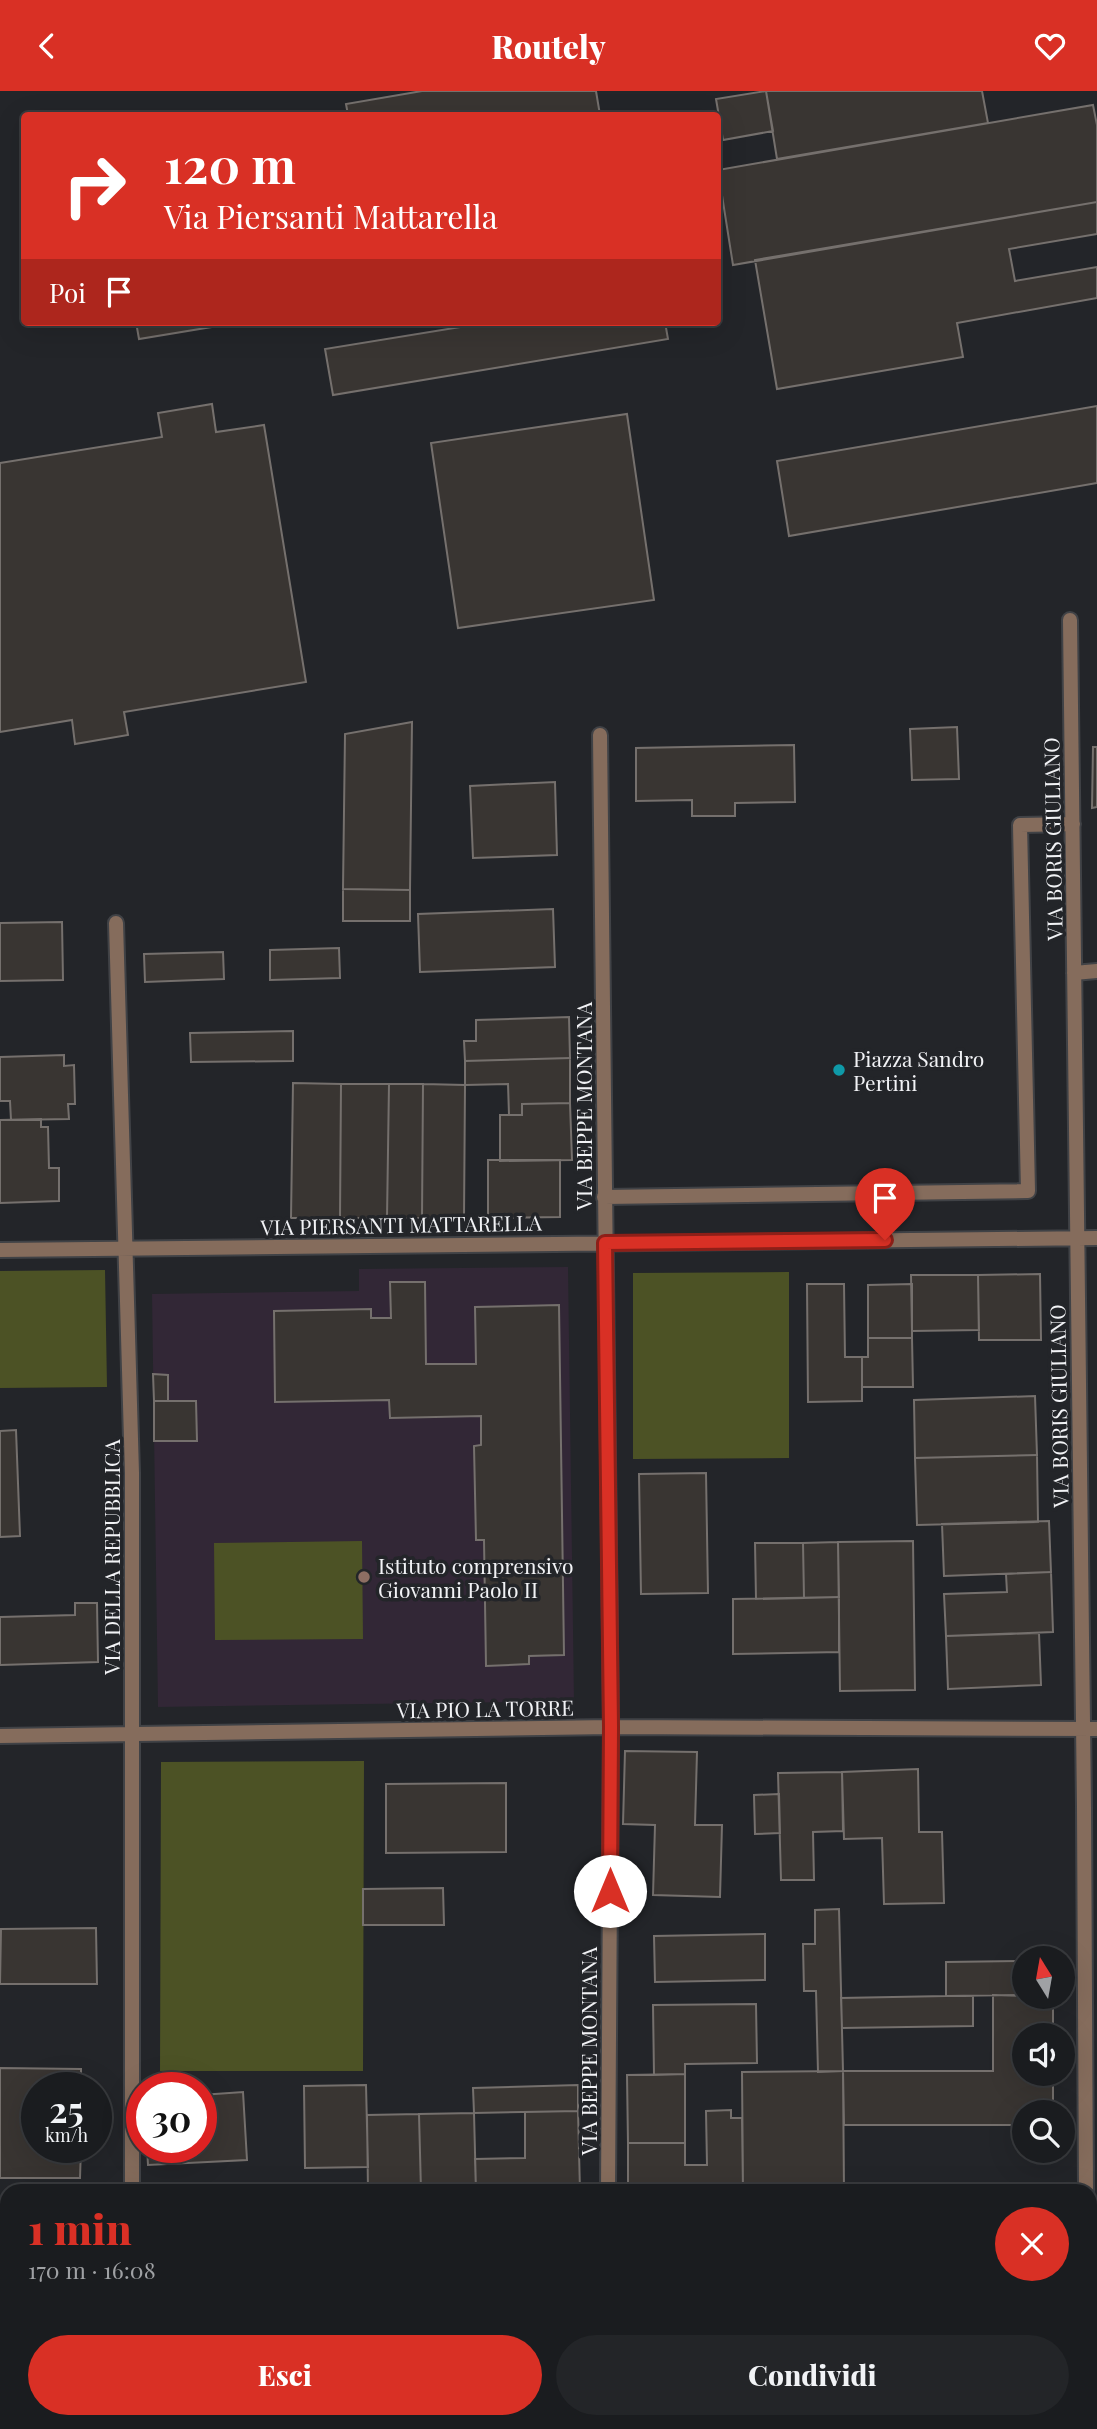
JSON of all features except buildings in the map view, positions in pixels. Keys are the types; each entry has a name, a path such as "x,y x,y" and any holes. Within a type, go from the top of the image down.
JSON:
{"street":[{"name":"VIA BORIS GIULIANO","path":"1070,619 1076,1238 1090,1730 1086,2184"},
{"name":"VIA BEPPE MONTANA","path":"600,735 611,1727 608,2184"},
{"path":"604,1197 1028,1191 1020,825 1073,824"},
{"name":"VIA DELLA REPUBBLICA","path":"116,923 132,1473 132,2184"},
{"path":"1074,973 1097,971"},
{"name":"VIA PIERSANTI MATTARELLA","path":"0,1250 1097,1238"},
{"name":"VIA PIO LA TORRE","path":"0,1736 611,1727 1090,1730"}],"shaded area":[{"name":"Istituto comprensivo Giovanni Paolo II","path":"568,1267 574,1701 158,1707 152,1294 359,1291 359,1269"}],"green space":[{"path":"105,1270 107,1387 0,1388 0,1271"},
{"path":"789,1272 789,1458 633,1459 633,1273"},
{"path":"362,1541 363,1639 215,1640 214,1543"},
{"path":"364,1761 363,2071 160,2071 161,1762"}],"place":[{"name":"Piazza Sandro Pertini","path":"839,1070"},
{"name":"Istituto comprensivo Giovanni Paolo II","path":"364,1577"}],"route":[{"path":"610,1891 611,1727 605,1243 885,1240"}]}
